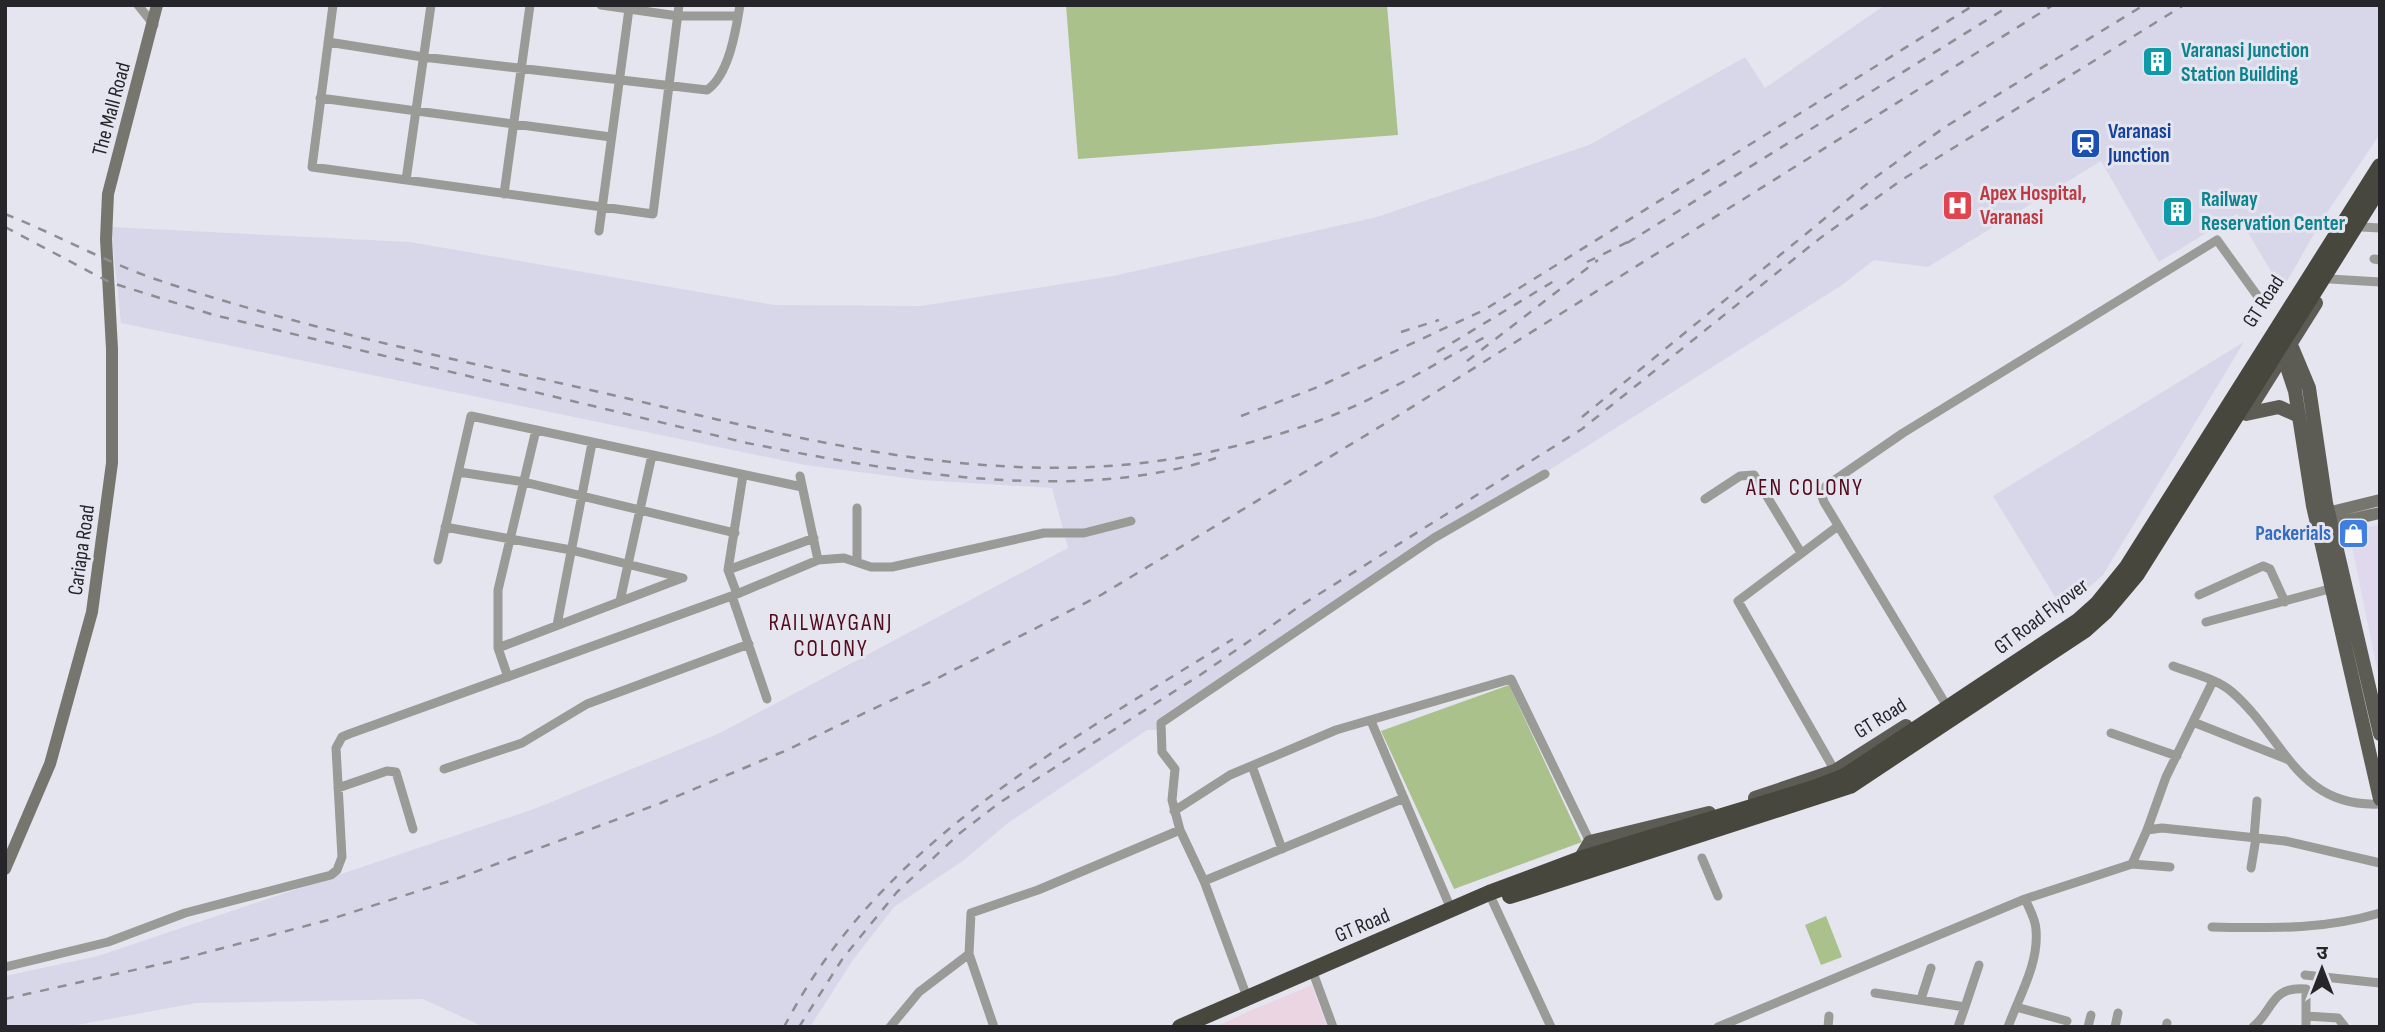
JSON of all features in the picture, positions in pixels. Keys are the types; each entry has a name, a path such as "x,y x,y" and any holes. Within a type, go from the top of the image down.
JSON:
{"highway":[{"name":"GT Road Flyover","path":"1581,865 1597,853 1814,788 1845,776 2054,637 2097,604 2127,567 2380,166"},
{"name":"GT Road Flyover","path":"1597,853 1818,799 1850,786 2085,630 2119,597 2137,574 2380,187"},
{"name":"GT Road","path":"1180,1027 1451,909 1581,865"},
{"name":"GT Road","path":"1204,1027 1491,897"}],"main road":[{"name":"GT Road","path":"1597,853 1835,771 1945,702 2088,605 2116,578 2380,155"},
{"name":"GT Road","path":"1581,865 1604,870 1850,791 1880,774 2074,642 2112,613 2141,579 2284,358 2380,198"},
{"path":"2291,345 2309,388 2324,520"},
{"path":"2284,358 2295,391 2339,594 2364,693 2380,801"},
{"path":"2246,414 2278,407 2300,416"},
{"path":"2364,693 2380,734"},
{"path":"1581,865 1597,853"}],"street":[{"path":"138,5 154,26"},
{"name":"The Mall Road","path":"106,223 108,194 154,26 157,5"},
{"path":"333,5 312,167 653,214 679,5"},
{"path":"406,180 431,5"},
{"path":"504,194 530,5"},
{"path":"601,5 678,16 738,16"},
{"path":"328,42 618,82 669,84 707,90 715,84 730,49 740,5"},
{"path":"599,232 629,9"},
{"path":"320,98 611,137"},
{"name":"Cariapa Road","path":"5,869 50,764 92,612 112,463 112,349 106,223"},
{"path":"2362,227 2380,228"},
{"path":"1945,702 1824,502 1822,496 1826,485 1903,433 2217,240 2259,298"},
{"path":"2330,279 2380,282"},
{"path":"438,559 471,416 802,487"},
{"path":"508,677 498,648 498,590 513,540 536,430"},
{"path":"557,625 592,443"},
{"path":"620,601 652,455"},
{"path":"459,472 524,482 735,533"},
{"path":"1247,997 1205,881 1180,830 1174,811 1175,769 1162,752 1160,723 1434,538 1545,474"},
{"path":"743,475 729,570 767,699"},
{"path":"1705,499 1740,476 1754,475 1800,551"},
{"path":"800,476 818,559"},
{"path":"2324,520 2380,500"},
{"path":"857,508 857,562"},
{"path":"2324,520 2380,513"},
{"path":"5,967 108,942 186,913 331,875 337,870 342,857 335,748 342,737 735,595 818,559 844,558 876,567 892,567 1044,533 1084,533 1132,521"},
{"path":"1835,771 1738,601 1800,551 1838,526"},
{"path":"446,527 628,562 684,578 498,648"},
{"path":"729,570 814,538"},
{"path":"2199,595 2263,566 2270,569 2285,603"},
{"path":"2206,622 2285,603 2339,594"},
{"path":"444,769 522,743 587,704 749,645"},
{"path":"2173,666 2232,691 2320,792 2361,805 2380,801"},
{"path":"1174,811 1230,775 1336,730 1511,679 1597,853"},
{"path":"2132,864 2177,755 2213,681"},
{"path":"1371,721 1451,909"},
{"path":"2193,722 2291,761"},
{"path":"2111,733 2177,755"},
{"path":"1252,766 1282,849"},
{"path":"338,788 387,771 396,772 413,829"},
{"path":"1205,881 1404,798"},
{"path":"2251,868 2257,801"},
{"path":"2147,830 2162,828 2255,838 2324,848 2380,863"},
{"path":"994,1027 969,954 971,914 1038,890 1180,830"},
{"path":"1702,858 1718,896"},
{"path":"1718,1027 2025,899 2132,864 2170,867"},
{"path":"1491,897 1551,1027"},
{"path":"2008,1027 2032,965 2036,942 2036,928 2025,899"},
{"path":"2212,927 2305,929 2330,926 2380,913"},
{"path":"890,1027 919,992 969,954"},
{"path":"1958,1027 1979,965"},
{"path":"1922,999 1931,968"},
{"path":"2305,975 2380,983"},
{"path":"1315,978 1333,1027"},
{"path":"2253,1027 2278,995 2299,988 2306,989 2306,1027"},
{"path":"1874,993 1965,1007"},
{"path":"2016,1007 2067,1021"},
{"path":"2115,1027 2118,1013"},
{"path":"2088,1027 2091,1015"},
{"path":"1828,1027 1829,1016"},
{"path":"2306,1016 2338,1017 2345,1027"}],"shaded area":[{"path":"1885,5 2380,5 2380,134 2322,220 2282,290 2237,214 2159,262 2101,161 1928,267 1874,260 1842,285 1211,684 1159,730 1147,730 1008,823 964,860 894,907 853,960 810,1027 484,1027 423,999 196,1003 66,1027 5,1027 5,976 98,956 534,809 720,733 1068,548 1052,488 921,480 805,465 121,323 111,227 410,242 774,305 921,306 1113,276 1377,217 1589,145 1745,57 1765,88"},
{"path":"2244,342 2103,575 2063,610 1993,496"},
{"path":"2380,524 2380,683 2349,532"},
{"path":"1312,985 1327,1027 1216,1027 1247,1012"}],"green space":[{"path":"1066,5 1387,5 1398,135 1078,159"},
{"path":"1509,685 1582,842 1454,889 1381,731"},
{"path":"1826,916 1842,957 1821,965 1805,925"}],"railway":[{"path":"1241,416 1318,387 1484,310 1974,5"},
{"path":"1627,243 2011,5"},
{"path":"5,999 174,961 328,920 456,879 661,803 787,750 934,680 1101,595 1396,417 2053,5"},
{"path":"1582,417 1873,179 1945,127 2144,5"},
{"path":"799,1027 843,958 897,892 960,833 999,803 1200,675 1300,606 1582,429 1819,239 1900,181 2184,5"},
{"path":"5,214 155,279 270,314 445,357 825,443 963,463 1032,467 1102,466 1172,459 1214,451 1296,429 1355,406 1487,336"},
{"path":"5,227 109,282 214,315 802,454 982,479 1044,481 1104,479 1161,472 1216,458"},
{"path":"1587,262 1636,238"},
{"path":"1467,361 1598,260"},
{"path":"1437,352 1554,281"},
{"path":"1401,332 1439,320"},
{"path":"784,1027 824,962 871,903 924,851 981,803 1042,760 1233,639"}],"place":[{"name":"Varanasi Junction Station Building","path":"2158,62"},
{"name":"Varanasi Junction","path":"2085,143"},
{"name":"Apex Hospital, Varanasi","path":"1957,205"},
{"name":"Railway Reservation Center","path":"2178,211"},
{"name":"Packerials","path":"2354,533"}],"district":[{"name":"AEN COLONY","path":"1805,487"},
{"name":"RAILWAYGANJ COLONY","path":"831,635"}]}
